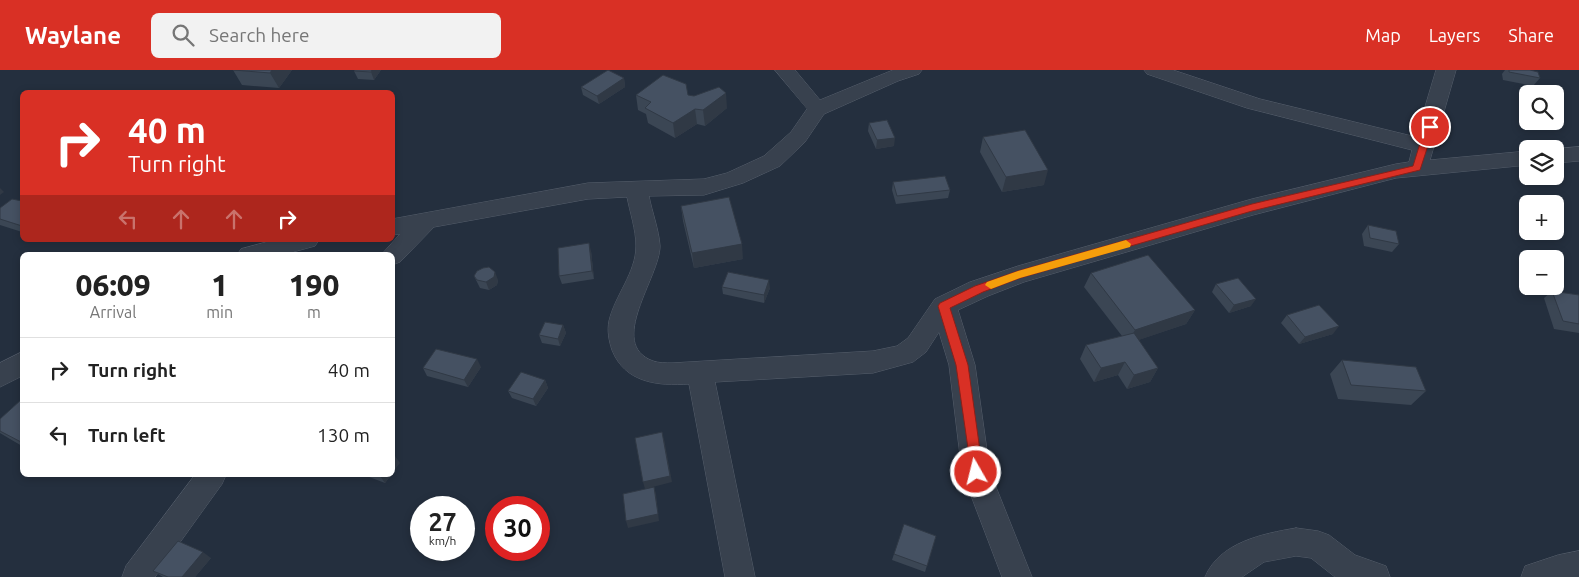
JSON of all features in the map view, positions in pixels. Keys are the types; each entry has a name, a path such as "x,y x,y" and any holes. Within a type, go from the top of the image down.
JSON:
{"street":[{"path":"785,70 817,109"},
{"path":"395,227 588,191 704,187 772,161 798,137 817,109 912,70"},
{"path":"1154,70 1254,104 1424,146"},
{"path":"1417,168 1446,70"},
{"path":"1564,155 1579,154"},
{"path":"636,189 648,246 643,270 622,320 621,340 628,358 647,371 672,374 873,362 904,355 918,345 944,306 979,289 1018,275 1252,207 1417,168 1519,159"},
{"path":"395,253 426,222"},
{"path":"261,252 299,242"},
{"path":"944,306 962,365 976,472 1018,577"},
{"path":"0,376 20,364"},
{"path":"700,372 740,577"},
{"path":"138,577 211,477"},
{"path":"1220,577 1236,562 1259,549 1296,542 1318,545 1346,567 1375,577"},
{"path":"1536,577 1579,566"}],"building":[{"path":"233,70 272,70 270,73"},
{"path":"355,70 372,70 371,72"},
{"path":"608,70 624,78 597,96 581,87"},
{"path":"1509,70 1538,72 1540,78 1509,72"},
{"path":"663,75 686,84 688,95 694,96 719,87 726,93 703,110 695,109 673,123 645,108 651,102 636,95"},
{"path":"887,120 895,138 877,140 869,123"},
{"path":"1025,130 1048,170 1006,177 983,137"},
{"path":"945,176 950,190 897,196 893,182"},
{"path":"729,197 742,244 692,253 681,206"},
{"path":"12,199 20,201 20,225 0,219 0,208"},
{"path":"1368,225 1396,231 1399,244 1370,238"},
{"path":"589,243 592,271 559,276 558,248"},
{"path":"1148,255 1195,310 1135,330 1091,273"},
{"path":"489,267 495,272 494,277 486,282 477,280 474,276 477,271"},
{"path":"728,272 769,280 764,295 722,287"},
{"path":"1238,278 1256,299 1234,305 1216,284"},
{"path":"1564,293 1579,295 1579,324 1563,321 1553,295 1564,295"},
{"path":"1319,305 1339,326 1305,337 1287,315"},
{"path":"545,322 563,325 558,339 539,335"},
{"path":"1134,333 1158,368 1134,375 1125,362 1101,368 1086,345"},
{"path":"436,349 477,359 464,380 423,368"},
{"path":"1342,360 1416,367 1426,391 1351,385"},
{"path":"521,372 545,380 533,399 508,391"},
{"path":"20,401 20,441 0,431 0,419"},
{"path":"662,432 670,476 643,482 635,438"},
{"path":"654,487 658,514 626,521 623,494"},
{"path":"904,524 936,536 927,566 894,554"},
{"path":"178,541 203,552 182,577 168,577 153,571"}],"slow traffic":[{"path":"991,285 1018,275 1126,244"}],"route":[{"path":"976,472 962,365 944,306 979,289 1018,275 1252,207 1396,171 1417,168 1430,127"}]}
